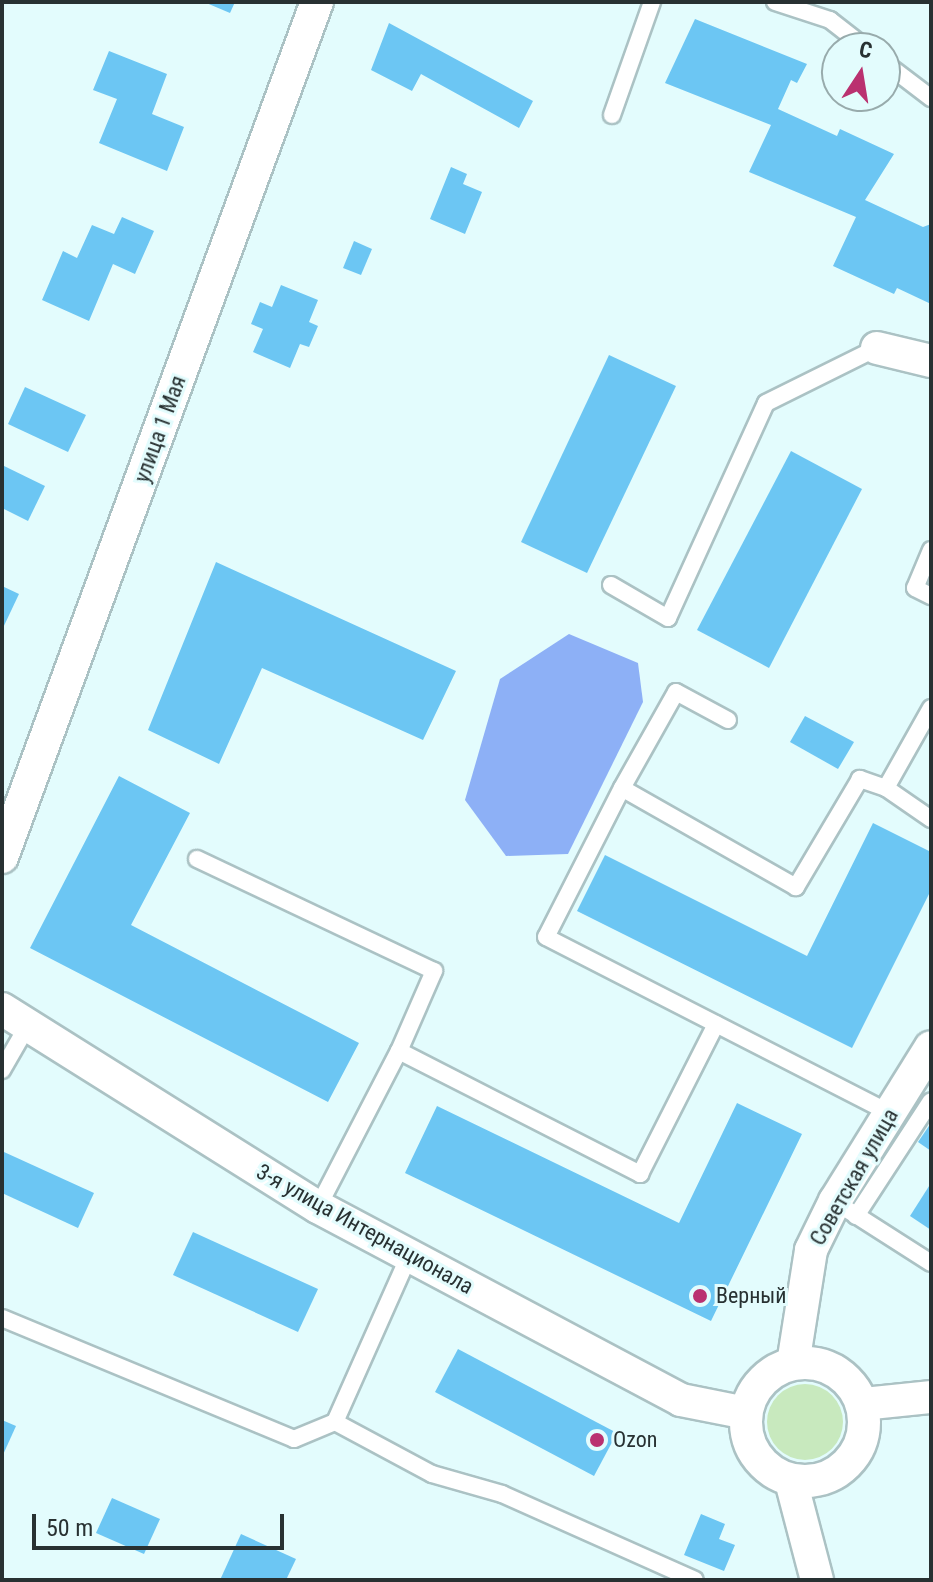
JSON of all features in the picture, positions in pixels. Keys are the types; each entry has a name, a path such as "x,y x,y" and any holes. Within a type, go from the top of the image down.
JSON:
{"street":[{"name":"улица 1 Мая","path":"2,857 317,2"},
{"path":"877,348 931,361"},
{"name":"3-я улица Интернационала","path":"15,1017 318,1207 681,1400 746,1413"},
{"name":"Советская улица","path":"793,1364 811,1250 846,1208 890,1113 931,1047"},
{"path":"815,1363 836,1371 863,1404 866,1425 849,1463 832,1476 791,1481 771,1471 755,1455 746,1413 762,1381 793,1364 815,1363"},
{"path":"863,1404 931,1397"},
{"path":"791,1481 817,1580"}],"lane":[{"path":"612,115 652,2"},
{"path":"775,2 830,20 845,32"},
{"path":"901,75 931,98"},
{"path":"611,585 668,618 766,403 877,348"},
{"path":"931,550 915,588 931,596"},
{"path":"728,720 676,692 622,788 546,937 890,1113"},
{"path":"886,788 931,708"},
{"path":"622,788 796,887 860,779 886,788 931,819"},
{"path":"197,859 434,971 399,1051 318,1207"},
{"path":"2,1070 15,1017"},
{"path":"399,1051 640,1174 716,1024"},
{"path":"931,1101 846,1208 931,1263"},
{"path":"2,1318 294,1439 335,1422 409,1256"},
{"path":"335,1422 432,1474 502,1494 695,1580"}],"green space":[{"path":"798,1384 812,1384 826,1390 837,1401 843,1422 840,1437 832,1449 812,1460 798,1460 784,1454 773,1443 767,1429 767,1415 773,1401 784,1390"}],"water":[{"path":"569,634 638,663 643,702 568,854 506,856 465,800 500,679"}],"building":[{"path":"204,2 235,2 230,13"},
{"path":"695,19 807,64 797,83 791,80 778,109 837,136 840,129 894,154 865,200 923,227 931,224 931,304 897,288 894,294 833,266 856,217 749,172 771,125 665,83"},
{"path":"389,23 533,101 519,128 421,74 412,91 371,70"},
{"path":"109,51 167,74 152,114 184,127 167,171 99,143 117,99 93,90"},
{"path":"451,167 467,174 463,184 482,192 465,234 430,219"},
{"path":"122,217 154,231 135,274 113,264 89,321 42,300 63,251 77,258 92,225 114,234"},
{"path":"354,241 372,249 361,275 343,268"},
{"path":"281,285 318,300 309,322 318,326 309,347 300,344 290,368 253,352 263,329 251,324 260,302 272,307"},
{"path":"609,355 676,386 587,573 521,542"},
{"path":"25,387 86,415 68,452 8,424"},
{"path":"791,451 862,489 769,668 697,630"},
{"path":"2,465 45,486 28,521 2,508"},
{"path":"216,562 456,671 423,740 262,668 219,764 148,730"},
{"path":"2,586 19,594 2,630"},
{"path":"805,716 854,742 838,769 790,742"},
{"path":"119,776 190,813 131,925 359,1043 328,1102 30,948"},
{"path":"873,823 931,852 931,890 852,1048 577,911 605,855 807,956"},
{"path":"737,1103 802,1134 711,1321 405,1173 437,1106 679,1223"},
{"path":"931,1123 931,1151 918,1142"},
{"path":"4,1152 94,1193 78,1228 2,1193"},
{"path":"931,1183 931,1230 910,1216"},
{"path":"193,1232 318,1289 298,1332 173,1275"},
{"path":"458,1349 617,1433 594,1476 435,1392"},
{"path":"2,1420 16,1426 2,1457"},
{"path":"112,1498 160,1519 144,1554 96,1533"},
{"path":"701,1514 725,1524 719,1539 735,1545 724,1571 684,1555"},
{"path":"241,1534 296,1559 286,1580 220,1580"}],"place":[{"name":"Верный","path":"700,1296"},
{"name":"Ozon","path":"597,1440"}]}
